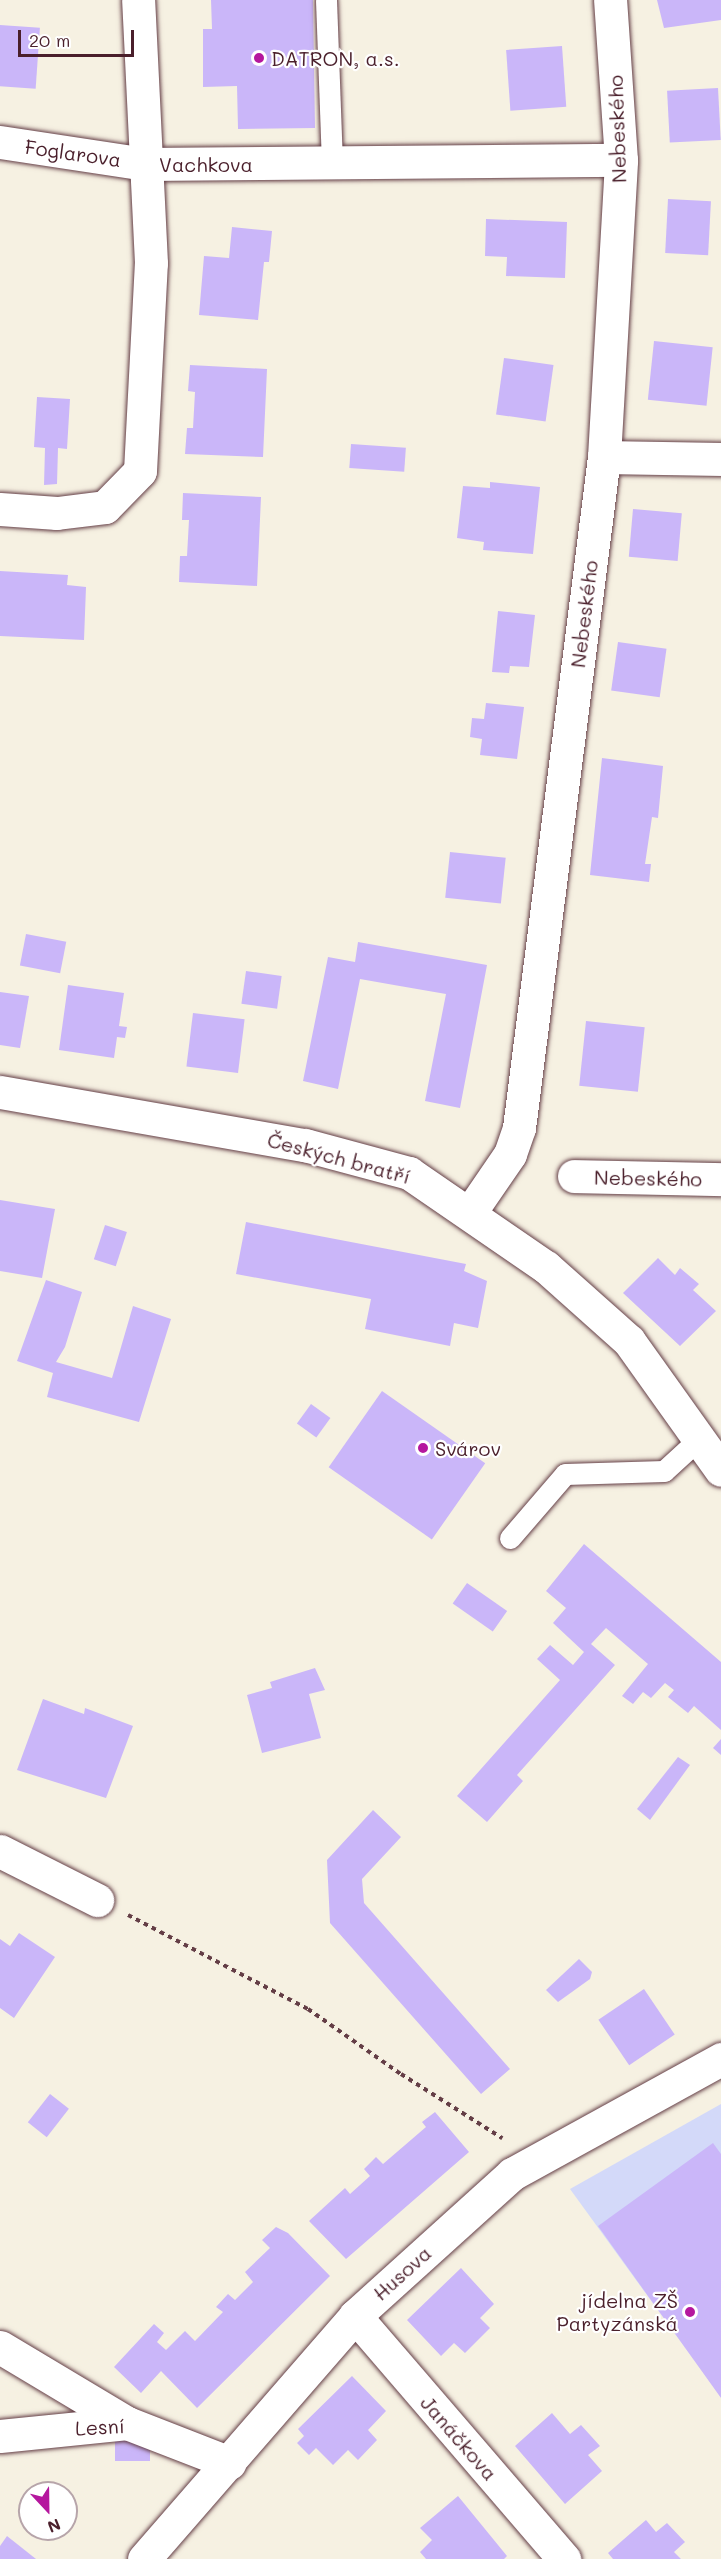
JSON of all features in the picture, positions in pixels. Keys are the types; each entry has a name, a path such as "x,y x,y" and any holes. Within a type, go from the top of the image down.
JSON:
{"street":[{"path":"138,0 145,164"},
{"name":"Nebeského","path":"471,1211 510,1154 519,1128 604,457 621,160 610,0"},
{"name":"Foglarova","path":"0,142 145,164"},
{"name":"Vachkova","path":"0,509 57,513 105,507 140,471 151,263 145,164 621,160"},
{"path":"604,457 721,459"},
{"name":"Českých bratří","path":"0,1092 305,1144 409,1173 471,1211 546,1266 629,1341 711,1438 721,1470"},
{"name":"Nebeského","path":"574,1176 721,1179"},
{"path":"0,1851 97,1900"},
{"name":"Husova","path":"144,2559 230,2463 355,2316 512,2174 721,2059"},
{"name":"Janáčkova","path":"355,2316 564,2559"},
{"path":"0,2347 127,2422"},
{"name":"Lesní","path":"0,2436 127,2422 230,2463"}],"lane":[{"path":"326,0 332,164"},
{"path":"510,1538 565,1474 664,1471 711,1438"}],"path":[{"path":"97,1900 309,2009 401,2074 493,2130 534,2163"}],"shaded area":[{"name":"jídelna ZŠ Partyzánská","path":"721,2104 721,2397 570,2189"}],"building":[{"name":"DATRON, a.s.","path":"211,0 313,0 315,128 238,129 237,86 203,87 203,29 212,29"},
{"path":"657,0 721,0 721,20 664,28"},
{"path":"0,25 40,28 36,89 0,86"},
{"path":"562,46 566,107 510,111 506,50"},
{"path":"718,88 721,140 670,143 667,91"},
{"path":"668,199 711,201 708,255 665,253"},
{"path":"486,219 567,222 565,278 506,276 507,257 485,256"},
{"path":"232,227 272,231 269,262 264,262 258,320 199,315 204,256 229,258"},
{"path":"654,341 713,347 707,406 648,400"},
{"path":"504,358 554,365 546,421 496,414"},
{"path":"190,365 267,369 263,457 185,454 187,428 193,428 195,392 188,391"},
{"path":"37,397 70,399 67,449 58,448 57,484 44,485 45,448 34,447"},
{"path":"351,444 406,448 404,472 349,468"},
{"path":"490,482 540,487 533,554 483,550 484,542 457,538 463,486 490,488"},
{"path":"183,493 261,497 257,586 179,582 180,556 187,556 189,520 182,520"},
{"path":"633,509 682,513 678,561 629,557"},
{"path":"0,571 68,575 67,585 86,587 84,640 0,636"},
{"path":"498,611 535,615 529,667 510,666 509,673 492,672"},
{"path":"618,642 667,649 660,697 611,691"},
{"path":"486,703 524,707 517,759 480,755 482,739 470,737 472,718 484,719"},
{"path":"602,758 663,766 658,818 652,817 645,864 651,864 649,882 590,875"},
{"path":"450,852 506,858 501,904 445,898"},
{"path":"26,934 66,942 60,973 20,965"},
{"path":"358,942 487,965 460,1108 425,1101 446,994 360,979 338,1089 303,1081 328,957 355,962"},
{"path":"246,971 282,976 277,1009 241,1004"},
{"path":"68,985 124,993 119,1026 127,1027 125,1038 117,1037 114,1058 59,1050"},
{"path":"0,992 29,996 20,1048 0,1045"},
{"path":"193,1013 245,1019 238,1073 186,1067"},
{"path":"586,1021 645,1027 638,1092 579,1086"},
{"path":"0,1200 55,1209 42,1278 0,1271"},
{"path":"246,1222 466,1264 464,1271 487,1281 478,1328 454,1323 450,1346 365,1329 371,1299 236,1274"},
{"path":"105,1225 127,1232 116,1266 94,1259"},
{"path":"658,1258 675,1275 680,1268 699,1284 693,1290 716,1311 680,1346 623,1293"},
{"path":"46,1280 82,1292 65,1347 56,1362 112,1378 133,1306 171,1319 139,1422 47,1397 53,1373 17,1361"},
{"path":"382,1391 485,1463 432,1539 329,1467"},
{"path":"311,1404 330,1418 316,1438 297,1423"},
{"path":"584,1544 721,1662 721,1730 694,1706 688,1713 668,1697 674,1690 665,1683 651,1698 643,1692 633,1704 622,1696 648,1664 606,1628 591,1644 615,1665 517,1775 523,1781 487,1822 457,1796 560,1680 537,1659 550,1645 573,1665 584,1652 553,1623 566,1608 546,1591"},
{"path":"467,1583 507,1611 493,1632 453,1603"},
{"path":"315,1668 325,1690 309,1694 321,1738 262,1753 247,1695 272,1688 270,1682"},
{"path":"43,1699 84,1714 85,1708 133,1726 106,1798 17,1770"},
{"path":"721,1739 721,1755 713,1748"},
{"path":"678,1757 690,1765 650,1820 637,1809"},
{"path":"373,1810 401,1837 362,1879 364,1903 510,2069 481,2094 330,1923 327,1860"},
{"path":"19,1933 55,1957 14,2018 0,2008 0,1939 10,1946"},
{"path":"579,1959 592,1972 590,1979 558,2002 546,1990"},
{"path":"644,1989 675,2035 629,2065 598,2020"},
{"path":"50,2094 69,2109 47,2137 28,2122"},
{"path":"435,2112 469,2152 346,2259 309,2221 345,2188 350,2194 370,2176 364,2169 376,2157 383,2164 426,2127 422,2122"},
{"name":"jídelna ZŠ Partyzánská","path":"713,2143 721,2154 721,2398 598,2226"},
{"path":"276,2227 288,2233 330,2276 197,2408 161,2371 141,2393 114,2367 154,2324 164,2333 157,2342 166,2350 185,2331 195,2341 223,2312 216,2307 228,2294 235,2300 253,2282 245,2272 270,2248 262,2240"},
{"path":"461,2268 494,2304 480,2318 490,2328 465,2353 454,2343 441,2356 407,2320"},
{"path":"352,2376 386,2411 368,2430 377,2440 358,2460 348,2450 333,2465 316,2448 309,2455 297,2443 304,2436 298,2429"},
{"path":"552,2413 570,2434 581,2425 600,2446 588,2455 602,2471 565,2504 515,2446"},
{"path":"115,2439 150,2439 150,2461 115,2461"},
{"path":"458,2496 507,2556 504,2559 426,2559 420,2552 432,2540 420,2528"},
{"path":"646,2520 656,2532 667,2523 685,2542 674,2552 681,2559 613,2559 608,2553"},
{"path":"7,2536 36,2559 0,2559 0,2546"}],"place":[{"name":"DATRON, a.s.","path":"259,58"},
{"name":"Svárov","path":"423,1448"},
{"name":"jídelna ZŠ Partyzánská","path":"690,2312"}]}
